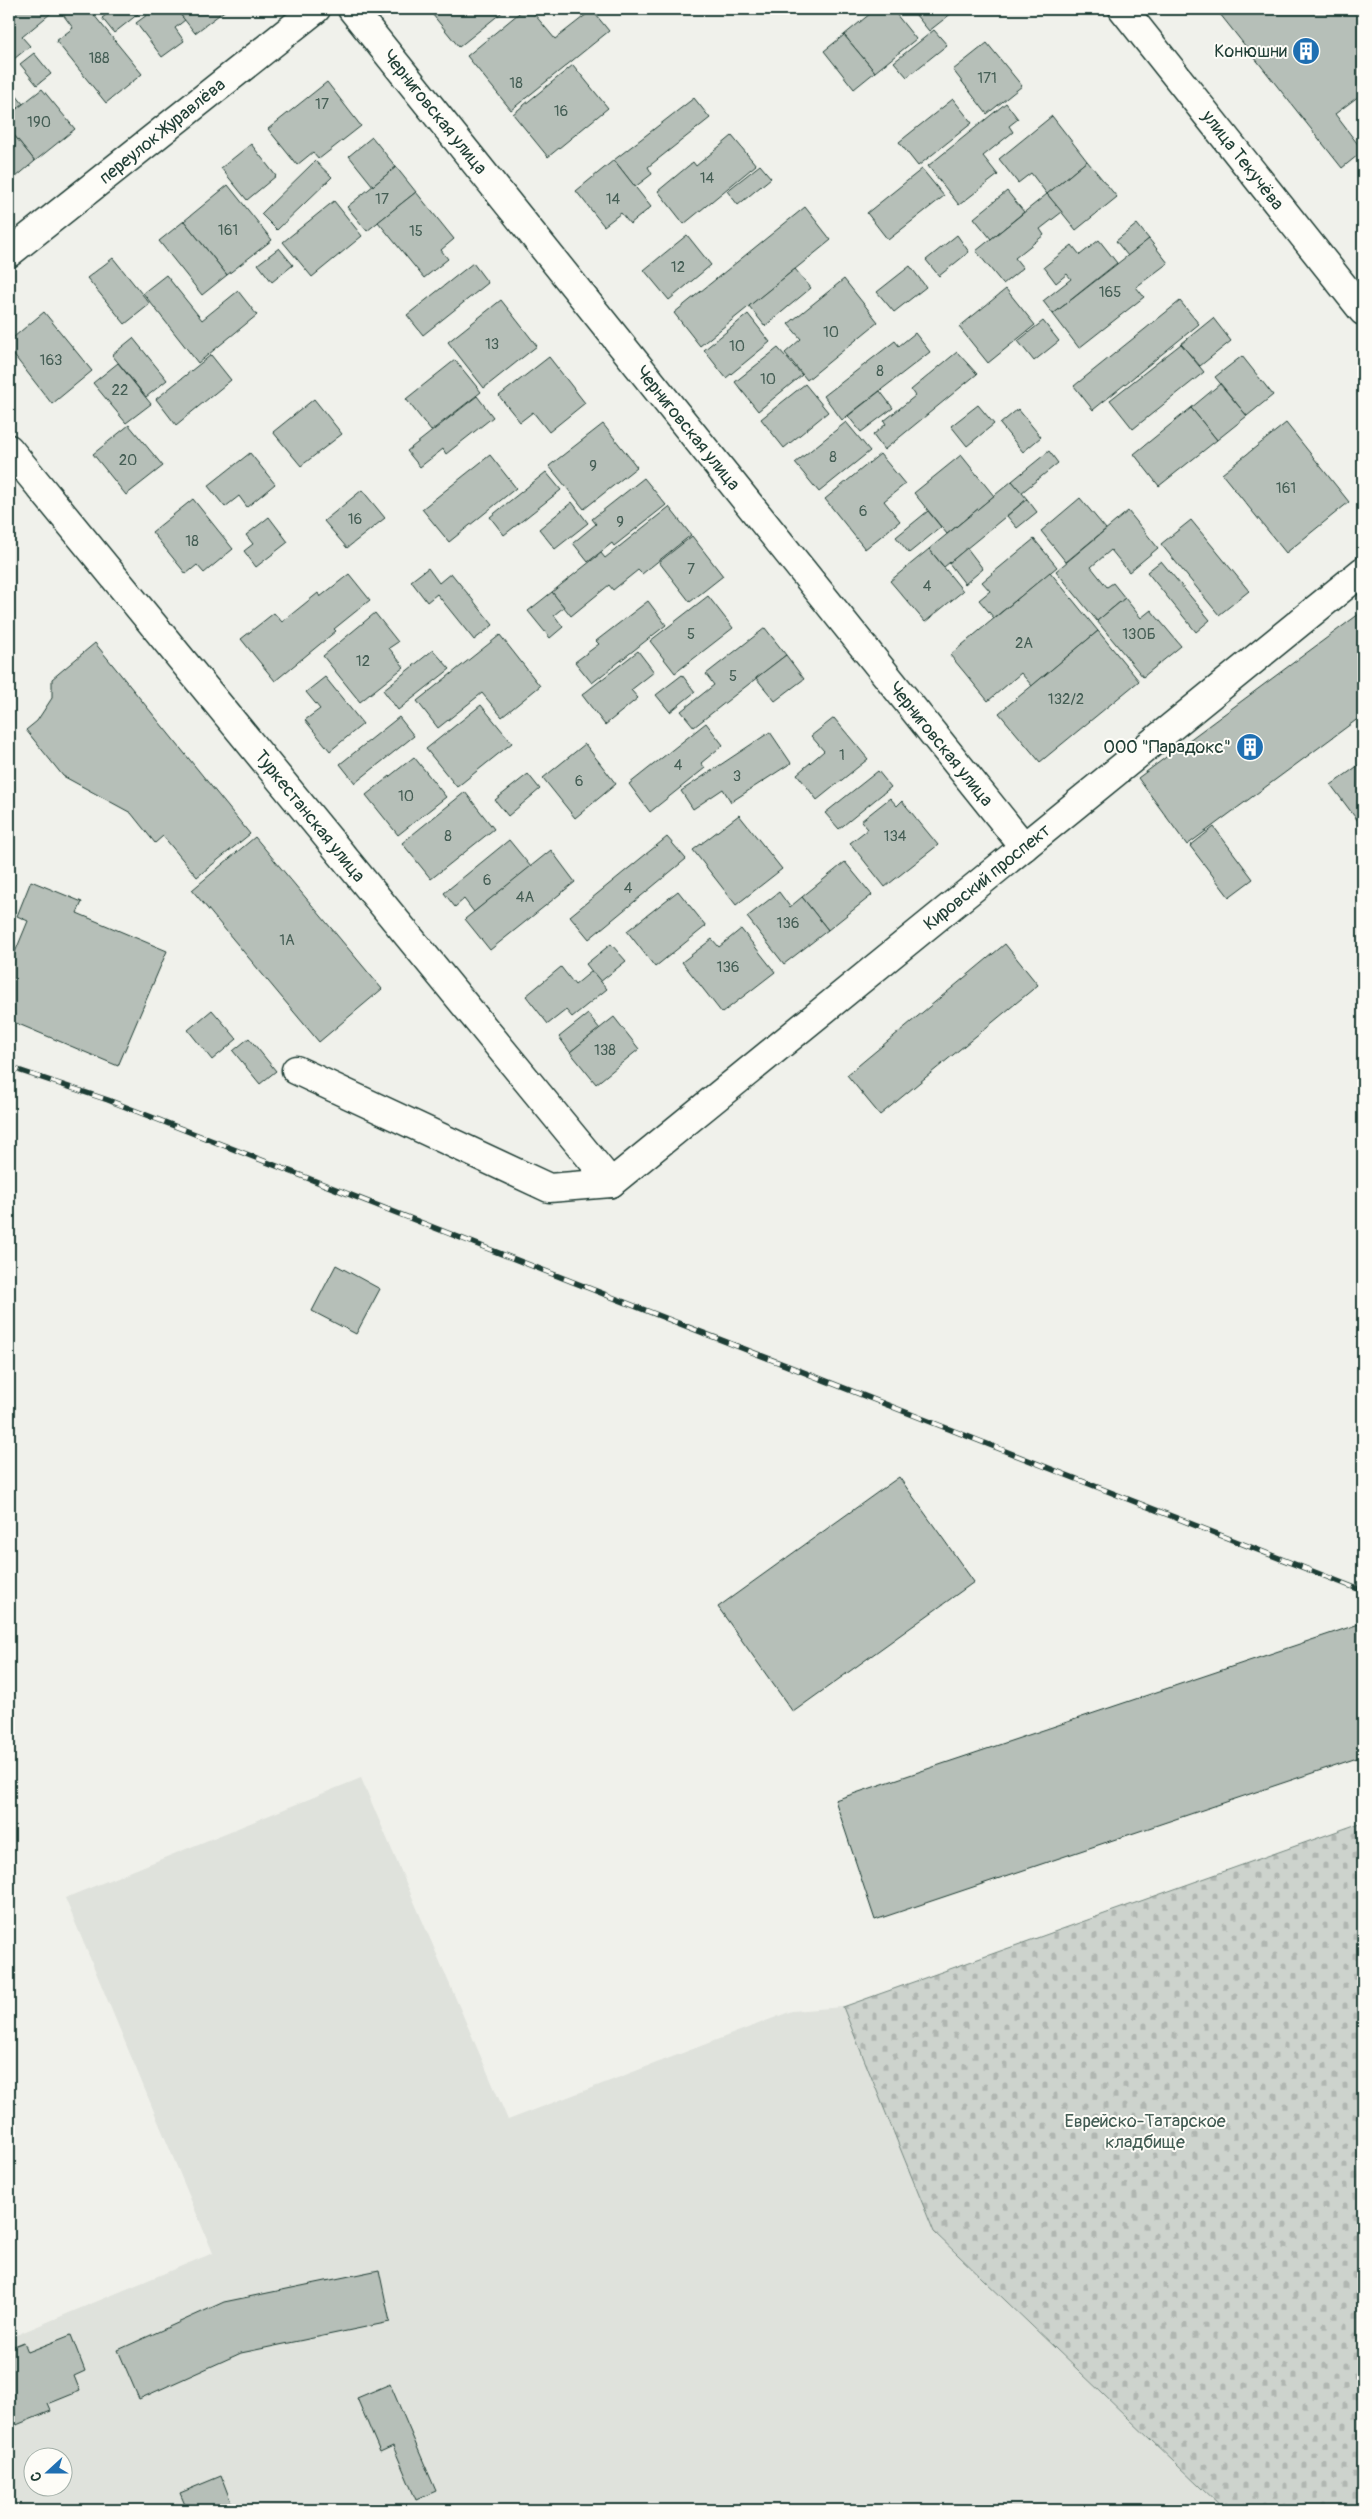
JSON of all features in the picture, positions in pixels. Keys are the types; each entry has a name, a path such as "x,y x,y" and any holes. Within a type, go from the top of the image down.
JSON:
{"street":[{"name":"переулок Журавлёва","path":"9,254 316,9"},
{"name":"Черниговская улица","path":"352,9 1024,847"},
{"name":"улица Текучёва","path":"1123,9 1363,311"},
{"name":"Туркестанская улица","path":"9,449 611,1183"},
{"name":"Кировский проспект","path":"611,1183 1363,571"},
{"path":"296,1070 549,1188 611,1183"}],"shaded area":[{"path":"361,1778 508,2120 792,2011 843,2007 934,2232 1224,2510 9,2510 9,2338 213,2253 65,1898"}],"green space":[{"name":"Еврейско-Татарское кладбище","path":"1363,1822 1363,2510 1224,2510 934,2232 843,2007"}],"building":[{"path":"9,9 56,9 22,37 30,46 9,63"},
{"path":"72,9 89,9 142,74 106,103 56,41 73,28 64,16"},
{"path":"114,9 134,9 138,14 114,33 102,18"},
{"path":"155,9 176,9 185,20 175,28 184,41 162,57 136,23"},
{"path":"176,9 227,9 195,33"},
{"path":"428,9 506,9 459,47"},
{"path":"524,9 530,9 555,39 592,10 609,31 511,110 467,56"},
{"path":"876,9 892,9 916,39 875,72 844,35"},
{"path":"911,9 957,9 929,31"},
{"name":"Конюшни","path":"1216,9 1363,9 1363,93 1335,114 1363,151 1342,168"},
{"path":"934,30 947,45 907,77 894,62"},
{"path":"844,35 875,72 854,89 824,51"},
{"path":"987,43 1022,86 987,114 953,70"},
{"path":"34,53 51,74 37,85 20,64"},
{"path":"573,65 608,108 548,157 513,114"},
{"path":"327,82 361,126 319,159 313,152 297,165 268,129"},
{"path":"9,86 23,104 9,115"},
{"path":"42,89 75,129 35,161 9,129 9,115"},
{"path":"694,98 710,118 648,167 652,174 635,187 614,160"},
{"path":"953,99 972,123 918,166 899,142"},
{"path":"1006,103 1018,119 1009,126 1013,132 983,156 998,175 959,205 928,166"},
{"path":"1052,116 1087,161 1047,194 1031,173 1018,183 999,159"},
{"path":"9,129 35,161 9,183"},
{"path":"732,136 756,165 684,224 658,191 693,162 696,166"},
{"path":"372,137 396,167 373,186 349,156"},
{"path":"251,144 276,176 247,200 221,168"},
{"path":"614,160 651,207 630,224 621,213 604,226 576,191"},
{"path":"315,161 332,177 277,230 261,214"},
{"path":"1087,161 1117,197 1076,230 1047,194"},
{"path":"760,165 771,178 738,205 727,191"},
{"path":"396,167 416,192 367,231 347,207"},
{"path":"922,169 944,196 888,240 867,213"},
{"path":"228,185 272,240 227,275 184,221"},
{"path":"1007,191 1024,212 991,239 974,218"},
{"path":"416,192 454,239 441,250 448,259 424,278 378,222"},
{"path":"1047,194 1062,212 1040,229 1044,235 1015,258 1023,268 1003,284 976,251"},
{"path":"334,201 362,236 312,277 283,242"},
{"path":"805,207 831,240 700,346 674,313"},
{"path":"184,221 227,275 202,295 159,241"},
{"path":"1137,224 1149,239 1128,256 1116,241"},
{"path":"687,235 711,265 669,300 644,270"},
{"path":"957,235 969,252 939,276 926,260"},
{"path":"1149,239 1168,263 1136,287 1144,297 1079,348 1053,314"},
{"path":"1099,240 1117,263 1053,314 1043,301 1071,279 1067,274 1056,283 1044,267 1072,245 1080,255"},
{"path":"279,248 293,265 272,282 258,264"},
{"path":"113,258 150,304 125,324 87,278"},
{"path":"473,263 488,283 423,335 407,315"},
{"path":"910,266 926,287 894,312 877,292"},
{"path":"795,269 811,288 765,326 749,306"},
{"path":"166,275 202,320 238,291 257,315 198,363 143,293"},
{"path":"844,279 878,322 807,380 785,353 801,339 788,324"},
{"path":"1006,289 1035,325 988,363 959,327"},
{"path":"501,300 537,346 484,388 448,342"},
{"path":"1180,301 1199,324 1093,410 1074,386"},
{"path":"44,312 92,371 52,404 9,349 9,341"},
{"path":"748,314 770,342 726,378 704,350"},
{"path":"1213,318 1231,341 1200,366 1181,344"},
{"path":"1043,321 1059,341 1034,361 1018,341"},
{"path":"915,333 930,352 842,420 824,396 895,341 899,346"},
{"path":"133,338 167,380 146,397 112,355"},
{"path":"1181,344 1204,372 1133,429 1110,400"},
{"path":"778,348 802,375 758,411 735,382"},
{"path":"957,352 977,374 884,450 873,435 886,424 884,421 915,396 911,390"},
{"path":"211,355 231,380 176,425 156,399"},
{"path":"1242,356 1273,395 1247,416 1215,377"},
{"path":"549,357 585,403 549,432 533,412 520,422 499,396"},
{"path":"455,360 481,392 431,431 406,399"},
{"path":"118,363 151,404 126,423 93,383"},
{"path":"805,384 828,412 784,448 761,419"},
{"path":"1220,384 1247,416 1217,440 1191,408"},
{"path":"880,391 893,408 861,432 848,416"},
{"path":"477,396 493,417 446,454 443,449 420,467 407,451"},
{"path":"314,399 342,434 301,466 273,432"},
{"path":"978,405 994,424 967,446 951,426"},
{"path":"1191,408 1217,440 1159,486 1134,454"},
{"path":"1018,409 1041,437 1023,452 1000,424"},
{"path":"846,422 870,451 819,492 795,463"},
{"path":"1286,423 1349,502 1286,553 1222,474"},
{"path":"603,424 637,467 584,509 549,466"},
{"path":"129,425 163,466 126,495 93,454"},
{"path":"1049,451 1058,463 1021,493 1012,481"},
{"path":"250,453 275,484 247,507 239,496 225,507 208,486"},
{"path":"880,454 905,484 884,501 900,521 865,549 825,499"},
{"path":"490,455 516,488 449,542 422,509"},
{"path":"961,455 994,496 947,534 914,493"},
{"path":"546,472 561,490 504,535 490,517"},
{"path":"644,478 666,505 614,546 612,543 588,562 573,543 596,524 592,519"},
{"path":"1012,481 1027,499 944,567 929,549"},
{"path":"362,490 385,518 347,548 324,521"},
{"path":"1080,498 1106,529 1066,562 1041,531"},
{"path":"193,499 233,549 204,573 197,565 186,574 152,532"},
{"path":"1027,499 1037,512 1017,528 1007,516"},
{"path":"572,502 588,523 555,549 539,529"},
{"path":"669,507 691,535 642,574 638,570 613,590 609,585 571,616 552,592 601,553 605,558"},
{"path":"928,511 941,527 909,553 896,537"},
{"path":"1128,511 1158,548 1129,572 1111,550 1091,567 1107,587 1113,583 1125,598 1097,621 1056,571"},
{"path":"269,517 288,542 256,567 244,551 253,544 246,535"},
{"path":"1191,520 1249,591 1219,615 1161,544"},
{"path":"692,536 723,576 690,602 659,562"},
{"path":"1034,539 1057,567 994,618 979,600 990,591 982,582"},
{"path":"967,548 983,569 965,584 949,563"},
{"path":"929,549 963,591 925,622 890,581"},
{"path":"1161,561 1210,620 1196,632 1147,572"},
{"path":"428,568 439,583 451,573 493,625 474,640 437,594 427,602 411,581"},
{"path":"1050,572 1098,631 1032,686 1021,673 988,701 950,655"},
{"path":"349,574 370,600 334,629 336,631 275,681 241,639 274,613 282,622 318,593 320,597"},
{"path":"552,592 564,607 554,615 563,627 550,638 528,611"},
{"path":"708,596 733,628 675,673 650,641"},
{"path":"1125,598 1141,618 1151,610 1181,646 1143,677 1097,621"},
{"path":"648,601 666,625 592,683 575,662 599,644 596,641"},
{"name":"ООО \"Парадокс\"","path":"1363,611 1363,715 1187,845 1138,778"},
{"path":"375,613 398,642 389,648 404,667 360,702 323,656"},
{"path":"765,628 786,655 694,727 681,711 714,685 706,674"},
{"path":"1098,631 1139,681 1040,762 999,713"},
{"path":"500,635 540,686 502,717 482,693 438,728 417,701"},
{"path":"95,643 250,834 197,877 163,836 155,843 131,813 63,776 26,730 37,721 52,698 52,679"},
{"path":"433,650 450,669 398,710 383,690"},
{"path":"638,651 654,672 631,690 638,698 605,725 582,695"},
{"path":"786,655 804,679 775,701 756,678"},
{"path":"682,675 695,692 670,712 656,695"},
{"path":"325,677 363,724 330,751 305,720 320,709 306,692"},
{"path":"481,705 512,743 457,787 426,749"},
{"path":"399,717 414,736 355,783 340,764"},
{"path":"834,718 868,759 817,800 797,774 824,751 811,736"},
{"path":"706,723 723,745 701,763 705,768 650,812 629,784"},
{"path":"770,732 791,763 731,802 723,789 693,809 681,791"},
{"path":"585,744 616,784 575,818 543,778"},
{"path":"414,757 446,797 398,835 366,795"},
{"path":"1363,762 1363,824 1361,825 1331,785"},
{"path":"878,771 891,787 839,829 825,813"},
{"path":"528,774 540,789 508,816 495,800"},
{"path":"465,792 494,829 431,879 402,843"},
{"path":"890,798 897,806 902,801 938,845 885,887 850,843 868,829 861,821"},
{"path":"739,815 782,869 736,905 693,850"},
{"path":"1214,827 1253,879 1229,897 1190,846"},
{"path":"255,837 382,989 319,1042 192,890"},
{"path":"667,837 686,859 589,939 570,916"},
{"path":"509,840 531,867 474,912 464,899 455,907 444,893"},
{"path":"551,850 575,882 490,950 465,919"},
{"path":"845,862 872,895 828,930 802,897"},
{"path":"31,881 82,902 77,913 167,951 118,1066 9,1020 9,967 28,921 17,916"},
{"path":"678,891 706,926 655,967 627,931"},
{"path":"779,892 790,907 802,897 828,930 784,964 747,917"},
{"path":"741,929 775,972 722,1013 682,962 712,939 719,947"},
{"path":"611,944 626,961 600,982 586,964"},
{"path":"1005,944 1038,985 880,1115 847,1075"},
{"path":"561,967 575,985 592,971 607,989 572,1017 566,1010 548,1024 526,996"},
{"path":"212,1010 237,1039 212,1060 188,1030"},
{"path":"588,1014 600,1029 570,1052 559,1037"},
{"path":"614,1017 639,1049 596,1084 570,1052"},
{"path":"249,1038 276,1071 260,1084 233,1051"},
{"path":"336,1265 380,1289 356,1334 312,1311"},
{"path":"899,1477 974,1582 793,1712 718,1607"},
{"path":"1362,1623 1363,1756 875,1920 835,1800"},
{"path":"379,2270 390,2322 241,2353 139,2399 118,2350 224,2302"},
{"path":"71,2335 85,2371 74,2376 80,2391 48,2404 51,2411 9,2428 9,2348 24,2342 28,2352"},
{"path":"390,2384 436,2491 416,2500 393,2446 380,2452 357,2398"},
{"path":"221,2476 234,2510 172,2510 185,2505 180,2493"}],"railway":[{"path":"9,1067 108,1100 1363,1591"}],"place":[{"name":"Конюшни","path":"1306,51"},
{"name":"ООО \"Парадокс\"","path":"1250,747"}]}
